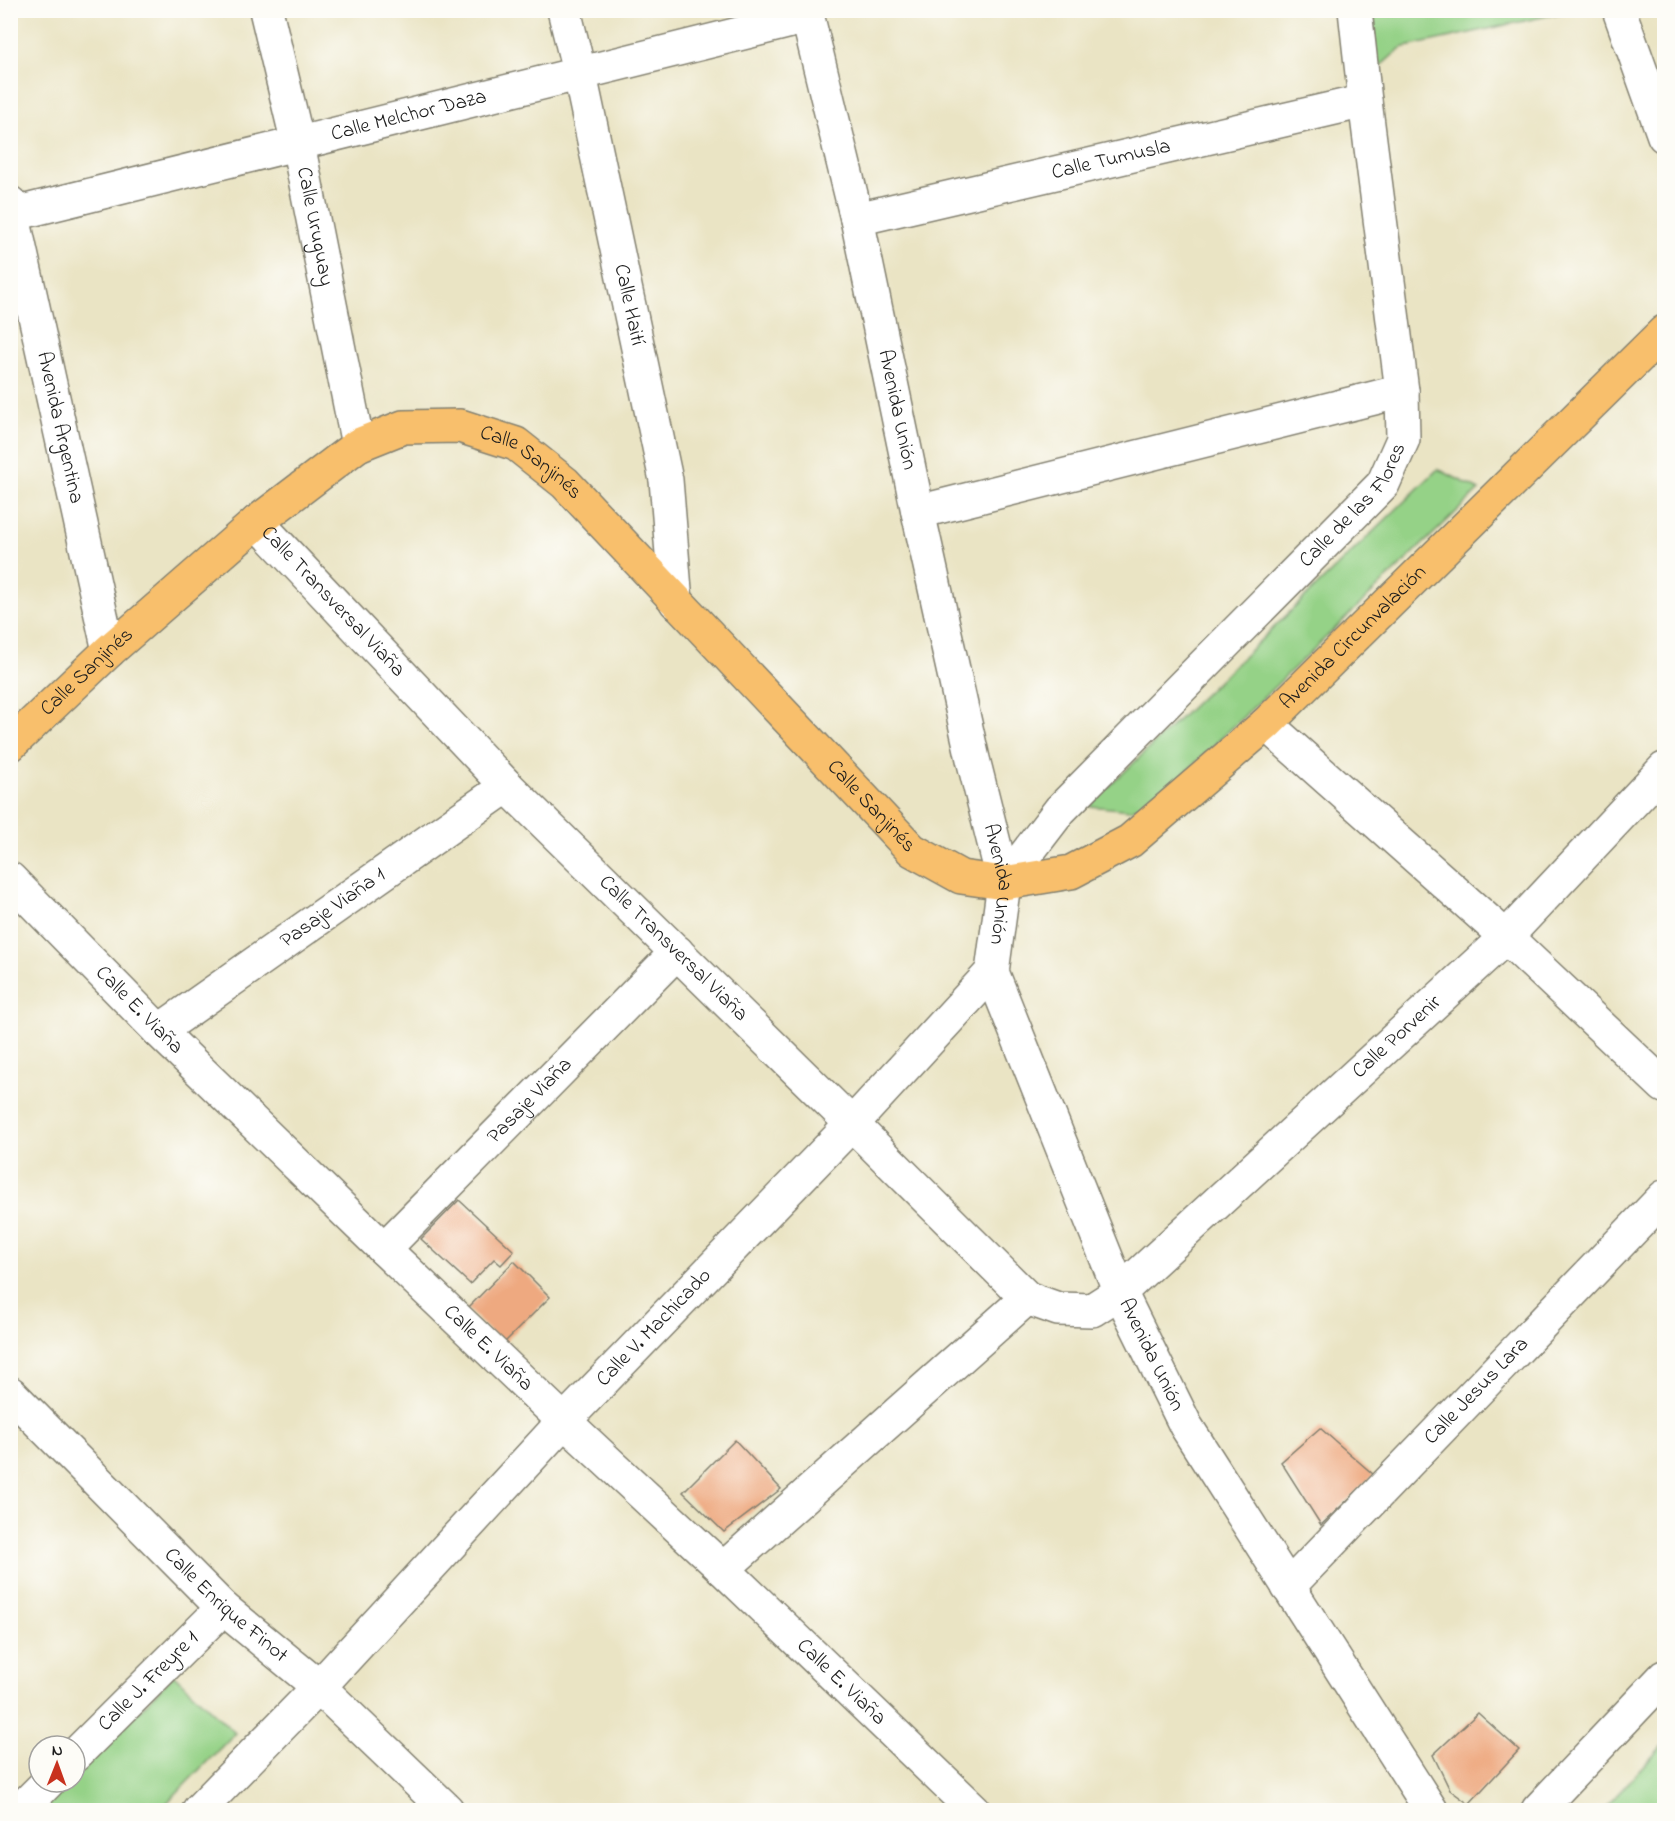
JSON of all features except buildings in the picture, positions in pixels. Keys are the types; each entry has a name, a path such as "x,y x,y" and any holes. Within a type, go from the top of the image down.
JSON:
{"main road":[{"name":"Avenida Circunvalación","path":"1004,883 1071,872 1130,840 1266,724 1665,332"},
{"name":"Calle Sanjinés","path":"10,745 108,651 256,522 358,445 403,427 460,426 516,444 565,483 912,850 961,878 1004,883"}],"street":[{"name":"Calle Uruguay","path":"266,10 298,144 358,445"},
{"name":"Calle Haití","path":"564,10 580,75 666,480 676,602"},
{"name":"Calle de las Flores","path":"1004,883 1060,810 1383,484 1403,439 1402,391 1355,10"},
{"path":"1619,10 1665,136"},
{"name":"Calle Melchor Daza","path":"11,211 580,75 807,14"},
{"name":"Avenida Unión","path":"807,14 856,219 973,759 1004,883 992,972 1120,1292 1186,1426 1431,1810"},
{"name":"Calle Tumusla","path":"856,219 1365,101"},
{"name":"Avenida Argentina","path":"11,211 108,651"},
{"path":"918,512 1402,391"},
{"name":"Calle Transversal Viaña","path":"256,522 507,786 1028,1298 1058,1309 1092,1310 1120,1292"},
{"path":"1266,724 1506,937 1665,1086"},
{"name":"Calle Porvenir","path":"1120,1292 1506,937 1665,769"},
{"name":"Pasaje Viaña 1","path":"159,1031 507,786"},
{"name":"Calle E. Viaña","path":"10,879 159,1031 384,1250 723,1569 974,1810"},
{"name":"Pasaje Viaña","path":"384,1250 677,952"},
{"name":"Calle V. Machicado","path":"319,1687 564,1421 852,1124 992,972"},
{"name":"Calle Jesus Lara","path":"1288,1587 1665,1197"},
{"path":"723,1569 1028,1298"},
{"name":"Calle Enrique Finot","path":"10,1393 223,1608 319,1687 447,1810"},
{"name":"Calle J. Freyre 1","path":"87,1743 223,1608"},
{"path":"1538,1810 1665,1677"},
{"path":"199,1810 319,1687"},
{"path":"20,1810 36,1794"}],"green space":[{"path":"1375,10 1570,11 1401,48 1378,68 1371,18"},
{"path":"1438,469 1479,490 1157,800 1130,810 1089,806"},
{"path":"174,1675 235,1733 160,1810 43,1810 58,1794 87,1794 87,1765"},
{"path":"1664,1744 1664,1810 1603,1810"}]}
